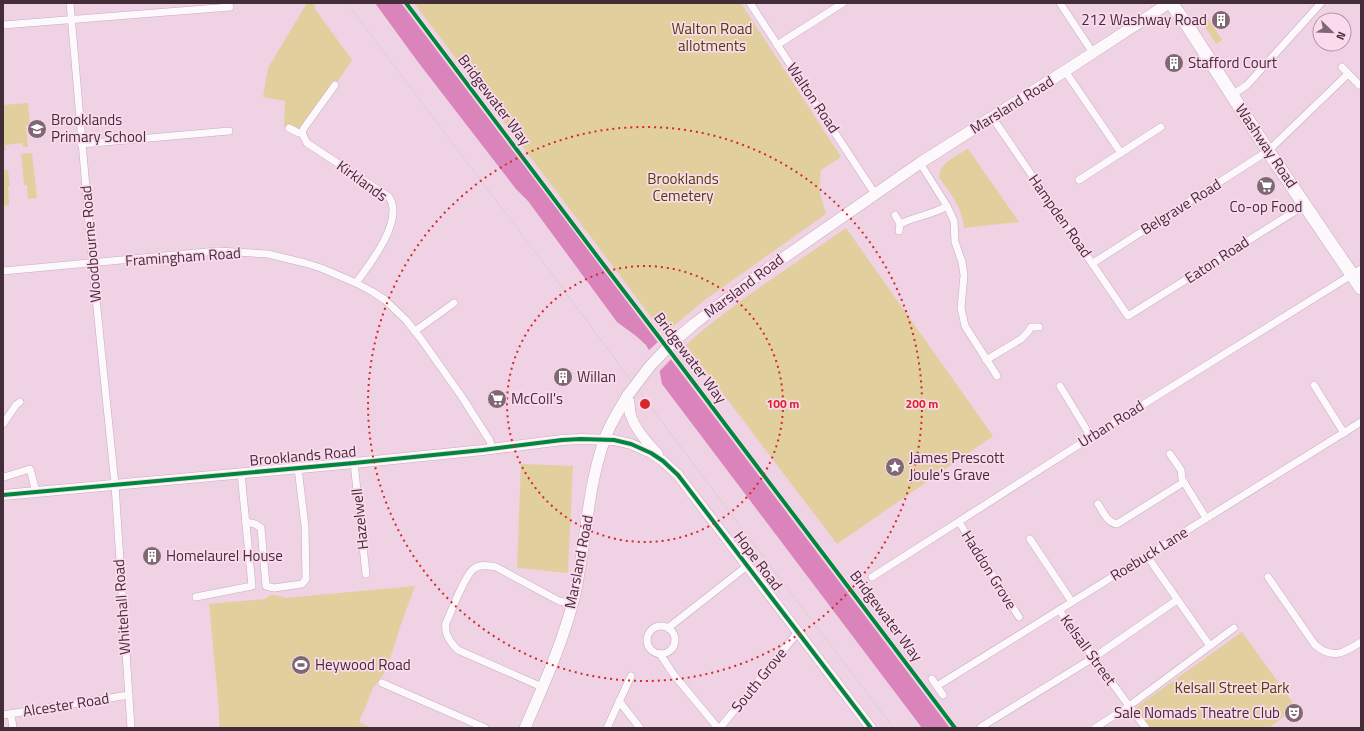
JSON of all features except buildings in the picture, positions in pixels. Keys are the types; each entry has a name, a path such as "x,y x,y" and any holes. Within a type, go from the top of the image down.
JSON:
{"highway":[{"name":"Washway Road","path":"1170,3 1305,205 1356,272 1361,288"}],"main road":[{"name":"Marsland Road","path":"525,728 556,653 572,604 595,475 604,440 614,418 628,395 650,366 673,342 694,324 753,279 920,163 1170,3"},
{"path":"628,395 630,413"}],"street":[{"name":"Woodbourne Road","path":"70,3 92,263 115,485"},
{"name":"Walton Road","path":"750,3 875,194"},
{"path":"777,45 843,3"},
{"path":"1060,3 1093,53"},
{"path":"1232,95 1247,85 1321,3"},
{"path":"3,25 230,7"},
{"path":"1342,67 1359,85"},
{"path":"1065,71 1120,153"},
{"name":"Belgrave Road","path":"1093,263 1268,151 1348,74"},
{"path":"302,133 307,123 335,85"},
{"name":"Hampden Road","path":"992,117 1128,316"},
{"path":"1079,180 1161,127"},
{"name":"Kirklands","path":"289,128 302,133 307,143 389,197 391,200 391,219 384,241 378,254 356,283"},
{"path":"81,144 229,131"},
{"path":"920,163 947,206 954,221 955,242 962,262 964,275 961,308 962,317 969,334 997,376"},
{"name":"Eaton Road","path":"1128,316 1305,205"},
{"path":"894,216 900,228 915,217 938,212 947,206"},
{"name":"Framingham Road","path":"3,272 218,251 268,254 305,263 356,283 385,300 406,320 462,397 490,441 492,448"},
{"name":"Urban Road","path":"872,577 1091,437 1356,272"},
{"path":"415,331 454,303"},
{"path":"1025,320 1030,327"},
{"path":"986,360 1021,339 1028,332 1030,327"},
{"path":"1030,327 1039,327"},
{"path":"1314,385 1344,433"},
{"path":"1060,386 1091,437"},
{"path":"1067,399 1074,395"},
{"path":"3,424 20,402"},
{"path":"630,413 638,431 663,461"},
{"name":"Roebuck Lane","path":"937,686 1361,422"},
{"name":"Brooklands Road","path":"3,495 354,463 562,440 604,440"},
{"name":"Hope Road","path":"604,440 621,441 651,453 663,461 678,475 870,728"},
{"path":"1170,454 1181,470 1182,479 1206,518"},
{"name":"Hazelwell","path":"354,463 366,574"},
{"path":"246,522 255,524 261,528 266,586 274,588 302,584 306,579 305,526 298,468"},
{"path":"3,476 4,477 30,469 36,492"},
{"path":"196,597 252,586 242,474"},
{"path":"1098,504 1109,520 1113,524 1116,524 1184,482"},
{"name":"Whitehall Road","path":"115,485 131,728"},
{"name":"Haddon Grove","path":"959,522 1019,618"},
{"path":"1030,539 1072,602"},
{"path":"1147,556 1210,646"},
{"path":"542,687 458,650 450,642 445,629 446,623 467,576 474,568 486,565 496,567 559,601 572,604"},
{"path":"668,628 747,566"},
{"path":"1268,577 1319,649 1329,653 1341,653 1361,642"},
{"path":"981,727 1093,658 1177,600"},
{"name":"Kelsall Street","path":"1059,610 1146,728"},
{"path":"660,654 669,652 674,644 674,635 668,628 659,626 655,627 648,634 647,642 649,647 656,653 660,654 674,675 719,728"},
{"path":"1095,728 1129,706 1234,628"},
{"name":"South Grove","path":"719,728 798,632"},
{"path":"607,728 631,676"},
{"path":"932,679 943,694"},
{"path":"382,683 485,728"},
{"name":"Alcester Road","path":"3,715 129,695"},
{"path":"619,701 640,728"},
{"path":"11,714 13,728"}],"green space":[{"path":"307,3 315,3 315,9 352,60 337,82 334,83 301,132 284,127 285,101 263,97 268,68"},
{"name":"Brooklands Cemetery","path":"414,3 741,3 841,157 821,170 819,190 826,214 706,299 664,334"},
{"path":"1206,15 1222,40 1216,44 1204,25"},
{"path":"28,103 30,126 26,126 28,147 23,147 22,143 5,145 6,150 3,150 3,105"},
{"path":"968,149 1019,222 964,228 961,213 952,195 939,177 945,163"},
{"path":"32,153 37,198 28,199 27,185 24,185 21,154"},
{"path":"3,170 8,170 10,186 8,186 9,205 3,206"},
{"path":"846,228 993,436 837,544 686,345 764,284"},
{"path":"521,464 573,466 568,573 517,568"},
{"name":"Heywood Road","path":"415,586 383,675 373,688 359,722 372,728 219,728 219,709 209,604 265,599 272,595 285,598"},
{"name":"Kelsall Street Park","path":"1242,632 1296,707 1269,728 1151,728 1135,708"}],"shaded area":[{"path":"375,3 401,3 950,728 922,728 662,384 659,368 646,345 617,322 528,201 516,189 418,62"}],"pier":[{"path":"660,340 673,357 658,373 657,368 647,352"}],"tram line":[{"path":"347,3 894,728"}],"cycle path":[{"name":"Bridgewater Way","path":"406,3 955,728"},
{"path":"3,495 354,463 483,450 562,440 614,440 631,444 651,453 663,461 678,475 871,728"}],"place":[{"name":"212 Washway Road","path":"1221,20"},
{"name":"Stafford Court","path":"1174,63"},
{"name":"Brooklands Primary School","path":"37,129"},
{"name":"Co-op Food","path":"1266,186"},
{"name":"Willan","path":"563,377"},
{"name":"McColl's","path":"497,399"},
{"name":"James Prescott Joule's Grave","path":"895,467"},
{"name":"Homelaurel House","path":"152,556"},
{"name":"Heywood Road","path":"301,665"},
{"name":"Sale Nomads Theatre Club","path":"1294,713"}],"park label":[{"name":"Walton Road allotments","path":"712,38"}]}
